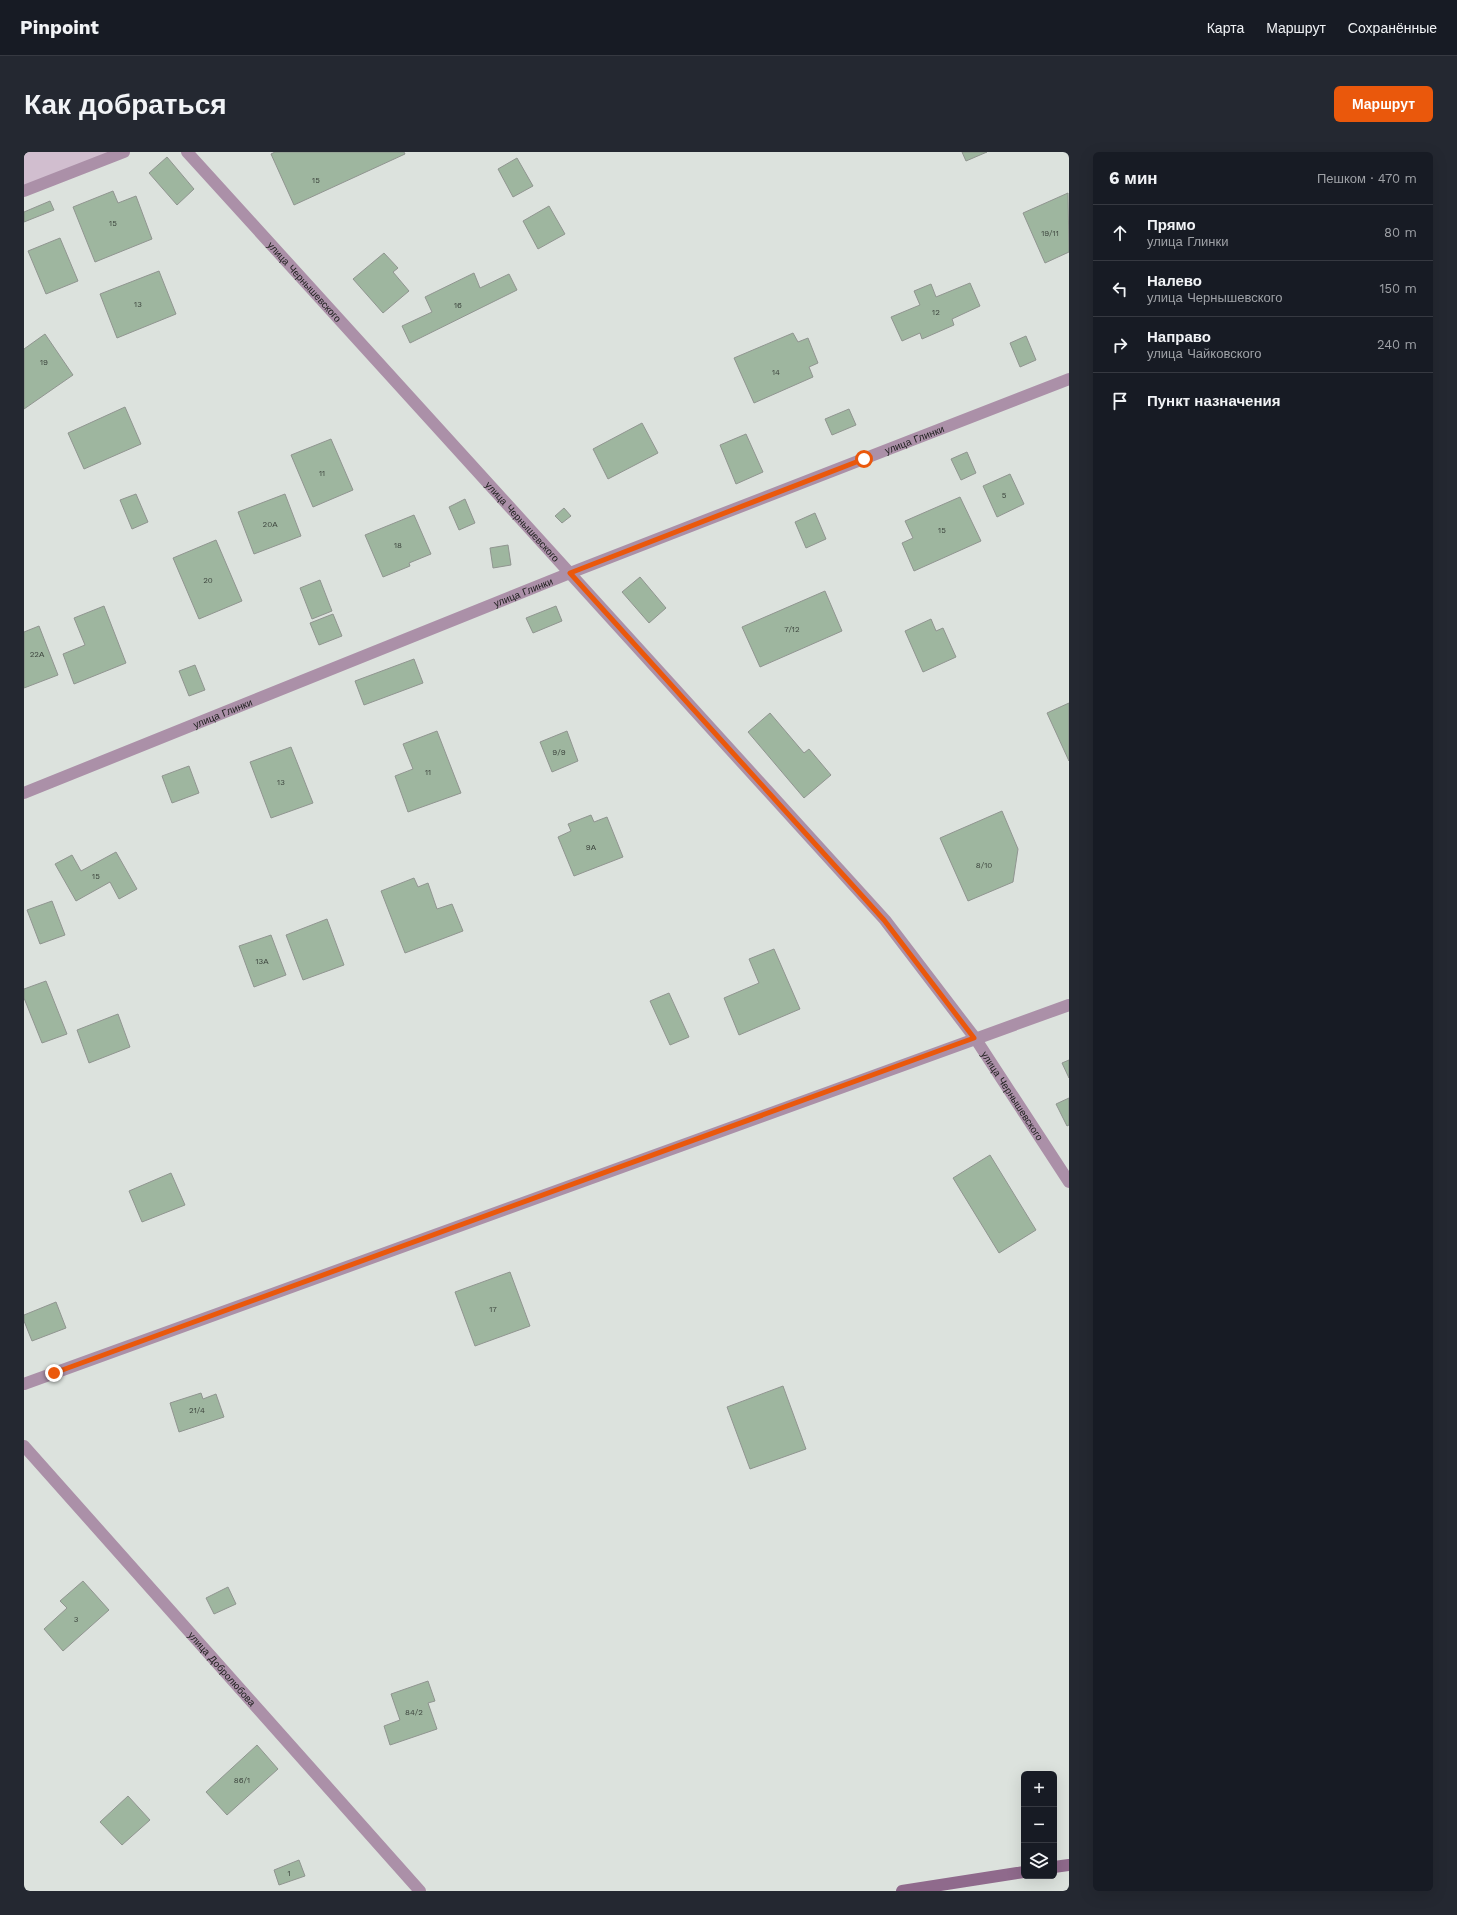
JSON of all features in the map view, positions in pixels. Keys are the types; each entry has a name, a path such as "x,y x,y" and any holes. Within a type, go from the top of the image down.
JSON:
{"main road":[{"path":"1057,1866 1069,1864"},
{"path":"902,1891 1021,1872"}],"street":[{"path":"24,191 124,152"},
{"name":"улица Чернышевского","path":"187,152 884,920 974,1038 1069,1182"},
{"name":"улица Глинки","path":"24,793 570,573 1069,378"},
{"path":"24,1384 974,1038 1069,1005"},
{"name":"улица Добролюбова","path":"24,1446 420,1891"}],"shaded area":[{"path":"24,152 121,152 24,187"}],"building":[{"path":"275,152 404,152 405,154 294,205 271,154"},
{"path":"962,152 987,152 966,161"},
{"path":"167,157 194,189 177,205 149,173"},
{"path":"517,158 533,186 513,197 498,169"},
{"path":"113,191 118,203 136,196 152,239 95,262 73,207"},
{"path":"1068,193 1069,252 1045,263 1023,213"},
{"path":"50,201 54,210 24,222 24,212"},
{"path":"549,206 565,234 538,249 523,221"},
{"path":"60,238 78,281 46,294 28,251"},
{"path":"384,253 398,268 393,272 409,291 383,313 353,279"},
{"path":"159,271 176,314 117,338 100,294"},
{"path":"474,273 480,288 509,274 517,290 410,343 402,326 432,312 425,297"},
{"path":"970,283 980,306 952,319 954,325 922,339 920,333 902,341 891,317 920,305 914,291 931,284 936,297"},
{"path":"793,333 798,342 808,338 818,363 809,367 813,377 754,403 734,358"},
{"path":"45,334 73,375 24,409 24,349"},
{"path":"1026,336 1036,360 1020,367 1010,343"},
{"path":"125,407 141,444 84,469 68,433"},
{"path":"849,409 856,425 832,435 825,419"},
{"path":"642,423 658,453 608,479 593,449"},
{"path":"746,434 763,472 736,484 720,445"},
{"path":"331,439 353,490 313,507 291,455"},
{"path":"967,452 976,473 961,480 951,459"},
{"path":"1010,474 1024,504 997,517 983,486"},
{"path":"136,494 148,522 132,529 120,500"},
{"path":"285,494 301,536 254,554 238,512"},
{"path":"960,497 981,541 914,571 902,543 913,538 905,521"},
{"path":"465,499 475,523 459,530 449,507"},
{"path":"564,508 571,516 562,523 555,516"},
{"path":"815,513 826,539 806,548 795,522"},
{"path":"414,515 431,554 409,563 410,566 383,577 365,535"},
{"path":"216,540 242,601 199,619 173,558"},
{"path":"508,545 511,565 493,568 490,548"},
{"path":"640,577 666,608 649,623 622,592"},
{"path":"320,580 332,611 312,619 300,588"},
{"path":"825,591 842,631 760,667 742,627"},
{"path":"104,606 126,663 74,684 63,654 85,645 74,618"},
{"path":"556,606 562,621 533,633 526,618"},
{"path":"333,614 342,636 319,645 310,623"},
{"path":"931,619 936,631 943,628 956,657 923,672 905,631"},
{"path":"39,626 58,675 24,688 24,632"},
{"path":"414,659 423,683 364,705 355,681"},
{"path":"195,665 205,690 189,696 179,671"},
{"path":"1069,703 1069,761 1047,713"},
{"path":"770,713 804,753 809,749 831,775 804,798 748,732"},
{"path":"437,731 461,793 408,812 395,776 413,769 403,744"},
{"path":"567,731 578,761 552,772 540,742"},
{"path":"291,747 313,803 271,818 250,762"},
{"path":"189,766 199,793 172,803 162,776"},
{"path":"1002,811 1018,849 1013,882 968,901 940,838"},
{"path":"591,815 594,822 607,817 623,857 574,876 558,837 571,831 568,824"},
{"path":"116,852 137,889 119,899 110,882 76,901 55,864 72,855 81,871"},
{"path":"414,878 418,887 428,883 437,909 452,904 463,931 405,953 381,891"},
{"path":"52,901 65,935 40,944 27,910"},
{"path":"327,919 344,965 303,980 286,935"},
{"path":"271,935 286,975 254,987 239,946"},
{"path":"774,949 800,1009 739,1035 724,998 759,983 749,959"},
{"path":"46,981 67,1034 42,1043 24,998 24,989"},
{"path":"669,993 689,1037 670,1045 650,1001"},
{"path":"118,1014 130,1047 89,1063 77,1030"},
{"path":"1069,1060 1069,1078 1062,1063"},
{"path":"1069,1098 1069,1125 1067,1126 1056,1104"},
{"path":"990,1155 1036,1230 999,1253 953,1178"},
{"path":"171,1173 185,1205 142,1222 129,1191"},
{"path":"510,1272 530,1326 475,1346 455,1292"},
{"path":"56,1302 66,1328 32,1341 24,1321 24,1315"},
{"path":"783,1386 806,1449 750,1469 727,1407"},
{"path":"201,1393 203,1399 216,1394 224,1417 179,1432 170,1403"},
{"path":"83,1581 109,1610 63,1651 44,1629 67,1608 60,1601"},
{"path":"228,1587 236,1604 214,1614 206,1598"},
{"path":"428,1681 435,1701 428,1703 437,1729 390,1745 384,1726 400,1720 391,1694"},
{"path":"257,1745 278,1769 227,1815 206,1792"},
{"path":"128,1796 150,1820 122,1845 100,1822"},
{"path":"299,1860 305,1876 279,1885 274,1870"}],"route":[{"path":"54,1373 974,1038 884,920 570,573 864,459"}]}
